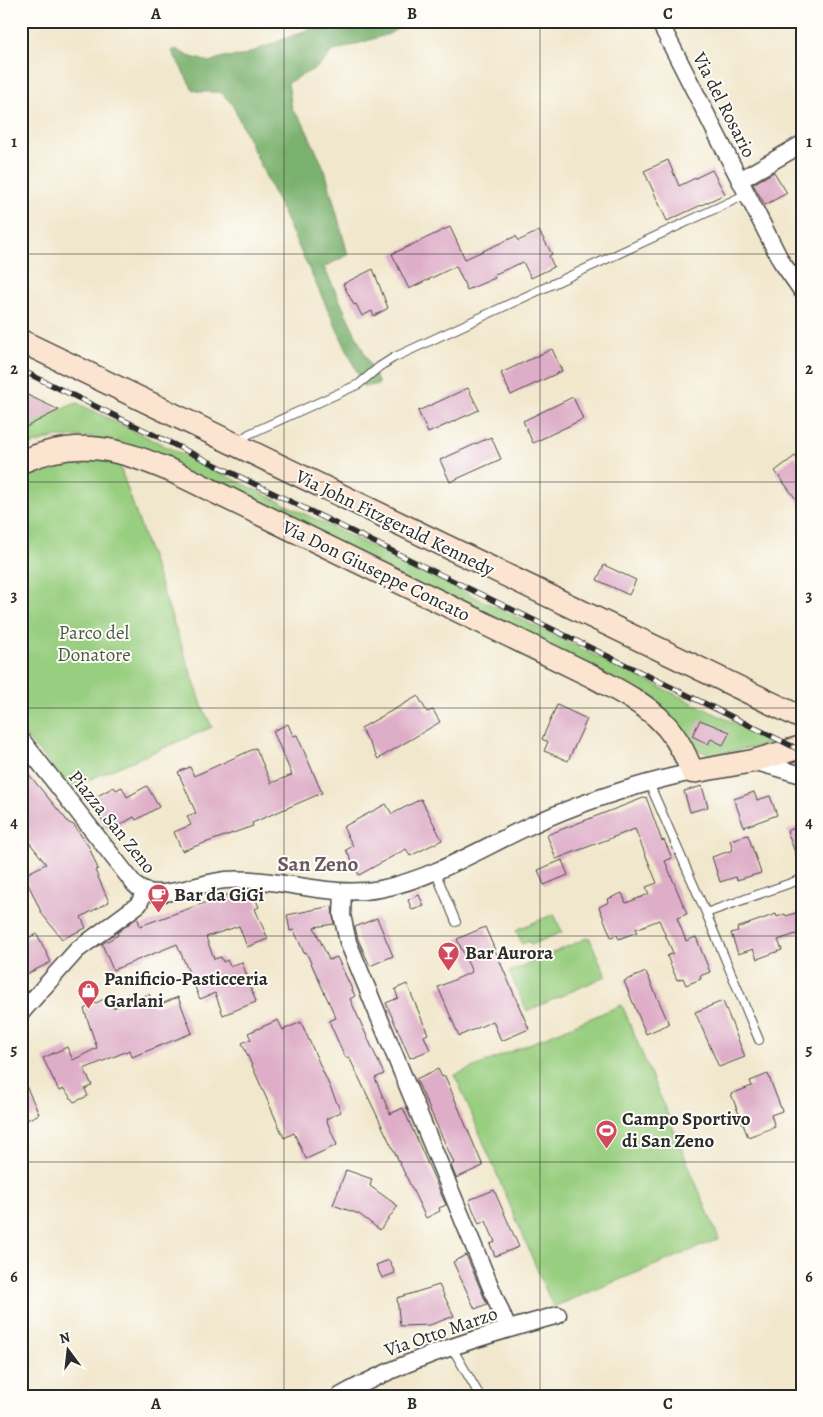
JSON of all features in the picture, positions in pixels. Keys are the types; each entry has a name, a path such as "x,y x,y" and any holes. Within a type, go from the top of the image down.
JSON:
{"main road":[{"name":"Via John Fitzgerald Kennedy","path":"21,341 802,718"},
{"name":"Via Don Giuseppe Concato","path":"21,462 60,449 90,447 120,451 174,472 594,678 648,708 666,725 680,747 692,772"},
{"name":"Via John Fitzgerald Kennedy","path":"770,702 802,708"},
{"path":"692,772 753,761 802,747"}],"street":[{"name":"Via del Rosario","path":"659,21 781,261 802,291"},
{"name":"Via del Rosario","path":"744,187 802,144"},
{"name":"Piazza San Zeno","path":"21,739 135,884 144,892 159,894 205,883 238,879 343,892 369,891 388,887 435,871 568,810 649,783"},
{"path":"753,761 802,775"},
{"path":"649,783 692,772"},
{"path":"21,1013 77,950 139,904 144,892"},
{"path":"343,892 342,915 348,942 508,1329"},
{"name":"Via Otto Marzo","path":"340,1396 374,1377 451,1346 558,1315"}],"lane":[{"path":"234,445 249,434 358,384 379,366 393,358 744,187"},
{"path":"649,783 759,1040"},
{"path":"435,871 456,922"},
{"path":"706,913 802,879"},
{"path":"451,1346 480,1396"}],"green space":[{"path":"329,21 410,21 389,34 331,52 317,67 288,83 292,109 302,121 325,170 348,255 324,267 379,384 364,387 232,104 220,92 193,90 172,51 176,49 188,56 209,62 223,57 242,56"},
{"path":"21,392 59,410 77,403 775,743 711,755 690,747 679,729 93,437 55,437 21,448"},
{"name":"Parco del Donatore","path":"62,455 117,458 203,708 212,727 67,789 66,783 21,731 21,469"},
{"path":"554,914 562,932 531,945 529,941 522,944 516,930"},
{"path":"589,937 606,976 527,1011 509,972"},
{"name":"Campo Sportivo di San Zeno","path":"622,1005 719,1239 553,1307 455,1075"}],"building":[{"path":"668,160 679,186 712,170 725,194 667,221 644,171"},
{"path":"774,172 787,193 765,205 753,184"},
{"path":"450,227 465,259 516,236 518,241 539,231 552,254 549,256 554,267 531,278 523,262 493,275 495,278 467,290 456,266 409,289 392,254"},
{"path":"373,269 388,308 374,316 372,311 362,316 343,284"},
{"path":"552,349 562,371 511,395 501,373"},
{"path":"468,388 479,410 428,433 418,411"},
{"path":"21,392 59,410 26,427 21,417"},
{"path":"573,397 583,419 533,443 523,421"},
{"path":"491,437 501,459 450,482 440,460"},
{"path":"795,456 802,466 802,507 775,471"},
{"path":"604,565 636,580 629,595 597,580"},
{"path":"418,696 427,712 433,710 440,722 378,759 361,728"},
{"path":"557,705 587,719 568,761 544,751 548,742 542,739"},
{"path":"700,720 730,732 723,745 711,739 708,744 692,736"},
{"path":"288,724 293,736 297,735 322,793 252,823 253,826 182,851 174,832 191,825 187,816 196,813 178,772 190,767 194,776 256,748 271,783 292,775 273,731"},
{"path":"21,765 69,823 74,825 89,847 98,869 95,870 109,902 81,917 86,928 62,939 42,914 24,875 46,864 26,838 30,834 21,823"},
{"path":"147,786 159,807 136,820 134,817 109,831 90,800 114,787 116,790 122,787 127,797"},
{"path":"702,786 708,807 690,812 684,791"},
{"path":"754,792 757,800 770,796 777,815 744,827 734,799"},
{"path":"646,797 662,841 664,840 672,858 665,861 687,914 677,918 686,941 696,937 710,972 700,976 701,979 686,985 683,978 677,980 667,956 673,953 659,920 636,929 637,932 619,939 617,935 611,937 599,907 609,902 608,899 622,893 626,903 649,894 646,887 657,883 635,829 556,859 547,835"},
{"path":"421,799 442,840 410,856 406,849 359,875 346,850 353,846 343,827 386,804 392,814"},
{"path":"802,825 802,868 801,868 787,831"},
{"path":"748,835 761,873 737,880 736,877 720,882 712,857 733,850 730,840"},
{"path":"562,860 568,875 544,885 538,870"},
{"path":"238,891 253,893 259,907 255,909 268,939 247,947 239,926 206,937 214,959 221,957 223,962 227,960 230,966 242,962 256,1002 223,1015 215,993 200,999 177,944 113,970 102,944 118,935 117,933 134,920 138,919 140,926"},
{"path":"419,895 424,906 412,910 408,900"},
{"path":"332,906 334,924 314,927 329,960 337,957 355,996 350,999 384,1074 375,1078 390,1114 403,1108 446,1205 439,1208 440,1211 426,1218 349,1057 346,1058 340,1046 329,1021 336,1018 306,952 304,953 294,930 290,931 287,915"},
{"path":"802,911 802,932 778,940 782,950 757,959 753,949 738,954 731,933 738,931 737,928 776,914 777,917 785,914 786,916"},
{"path":"377,918 393,956 370,966 358,939 355,927"},
{"path":"485,927 529,1029 501,1041 493,1021 459,1036 438,987 472,972 457,939"},
{"path":"37,934 51,962 21,977 21,941"},
{"path":"646,972 669,1024 646,1034 624,981"},
{"path":"407,984 428,1034 424,1036 430,1050 410,1058 386,1003 398,998 395,989"},
{"path":"149,994 154,1007 178,997 192,1033 132,1057 130,1050 84,1069 92,1085 85,1089 88,1096 74,1102 64,1089 59,1091 43,1058 67,1047 73,1060 97,1048 84,1009 108,997 113,1008"},
{"path":"723,1001 745,1057 719,1067 695,1012"},
{"path":"278,1020 283,1030 301,1022 341,1112 326,1119 337,1145 306,1159 294,1133 284,1138 242,1043 251,1039 248,1033"},
{"path":"438,1069 442,1077 445,1076 483,1166 456,1178 451,1165 454,1163 416,1079"},
{"path":"768,1074 782,1111 771,1115 775,1127 748,1137 731,1094 752,1086 750,1081"},
{"path":"21,1075 39,1114 25,1121 21,1112"},
{"path":"346,1170 372,1179 370,1186 398,1206 380,1230 359,1214 333,1205"},
{"path":"494,1190 519,1247 495,1256 490,1244 495,1242 486,1221 479,1224 469,1200"},
{"path":"466,1255 487,1304 475,1309 453,1262"},
{"path":"389,1260 395,1273 382,1278 376,1265"},
{"path":"439,1285 454,1316 430,1325 400,1326 397,1298"}],"railway":[{"path":"21,370 802,751"}],"place":[{"name":"Bar da GiGi","path":"158,914"},
{"name":"Bar Aurora","path":"449,972"},
{"name":"Panificio-Pasticceria Garlani","path":"88,1009"},
{"name":"Campo Sportivo di San Zeno","path":"606,1149"}],"district":[{"name":"San Zeno","path":"318,864"}]}
